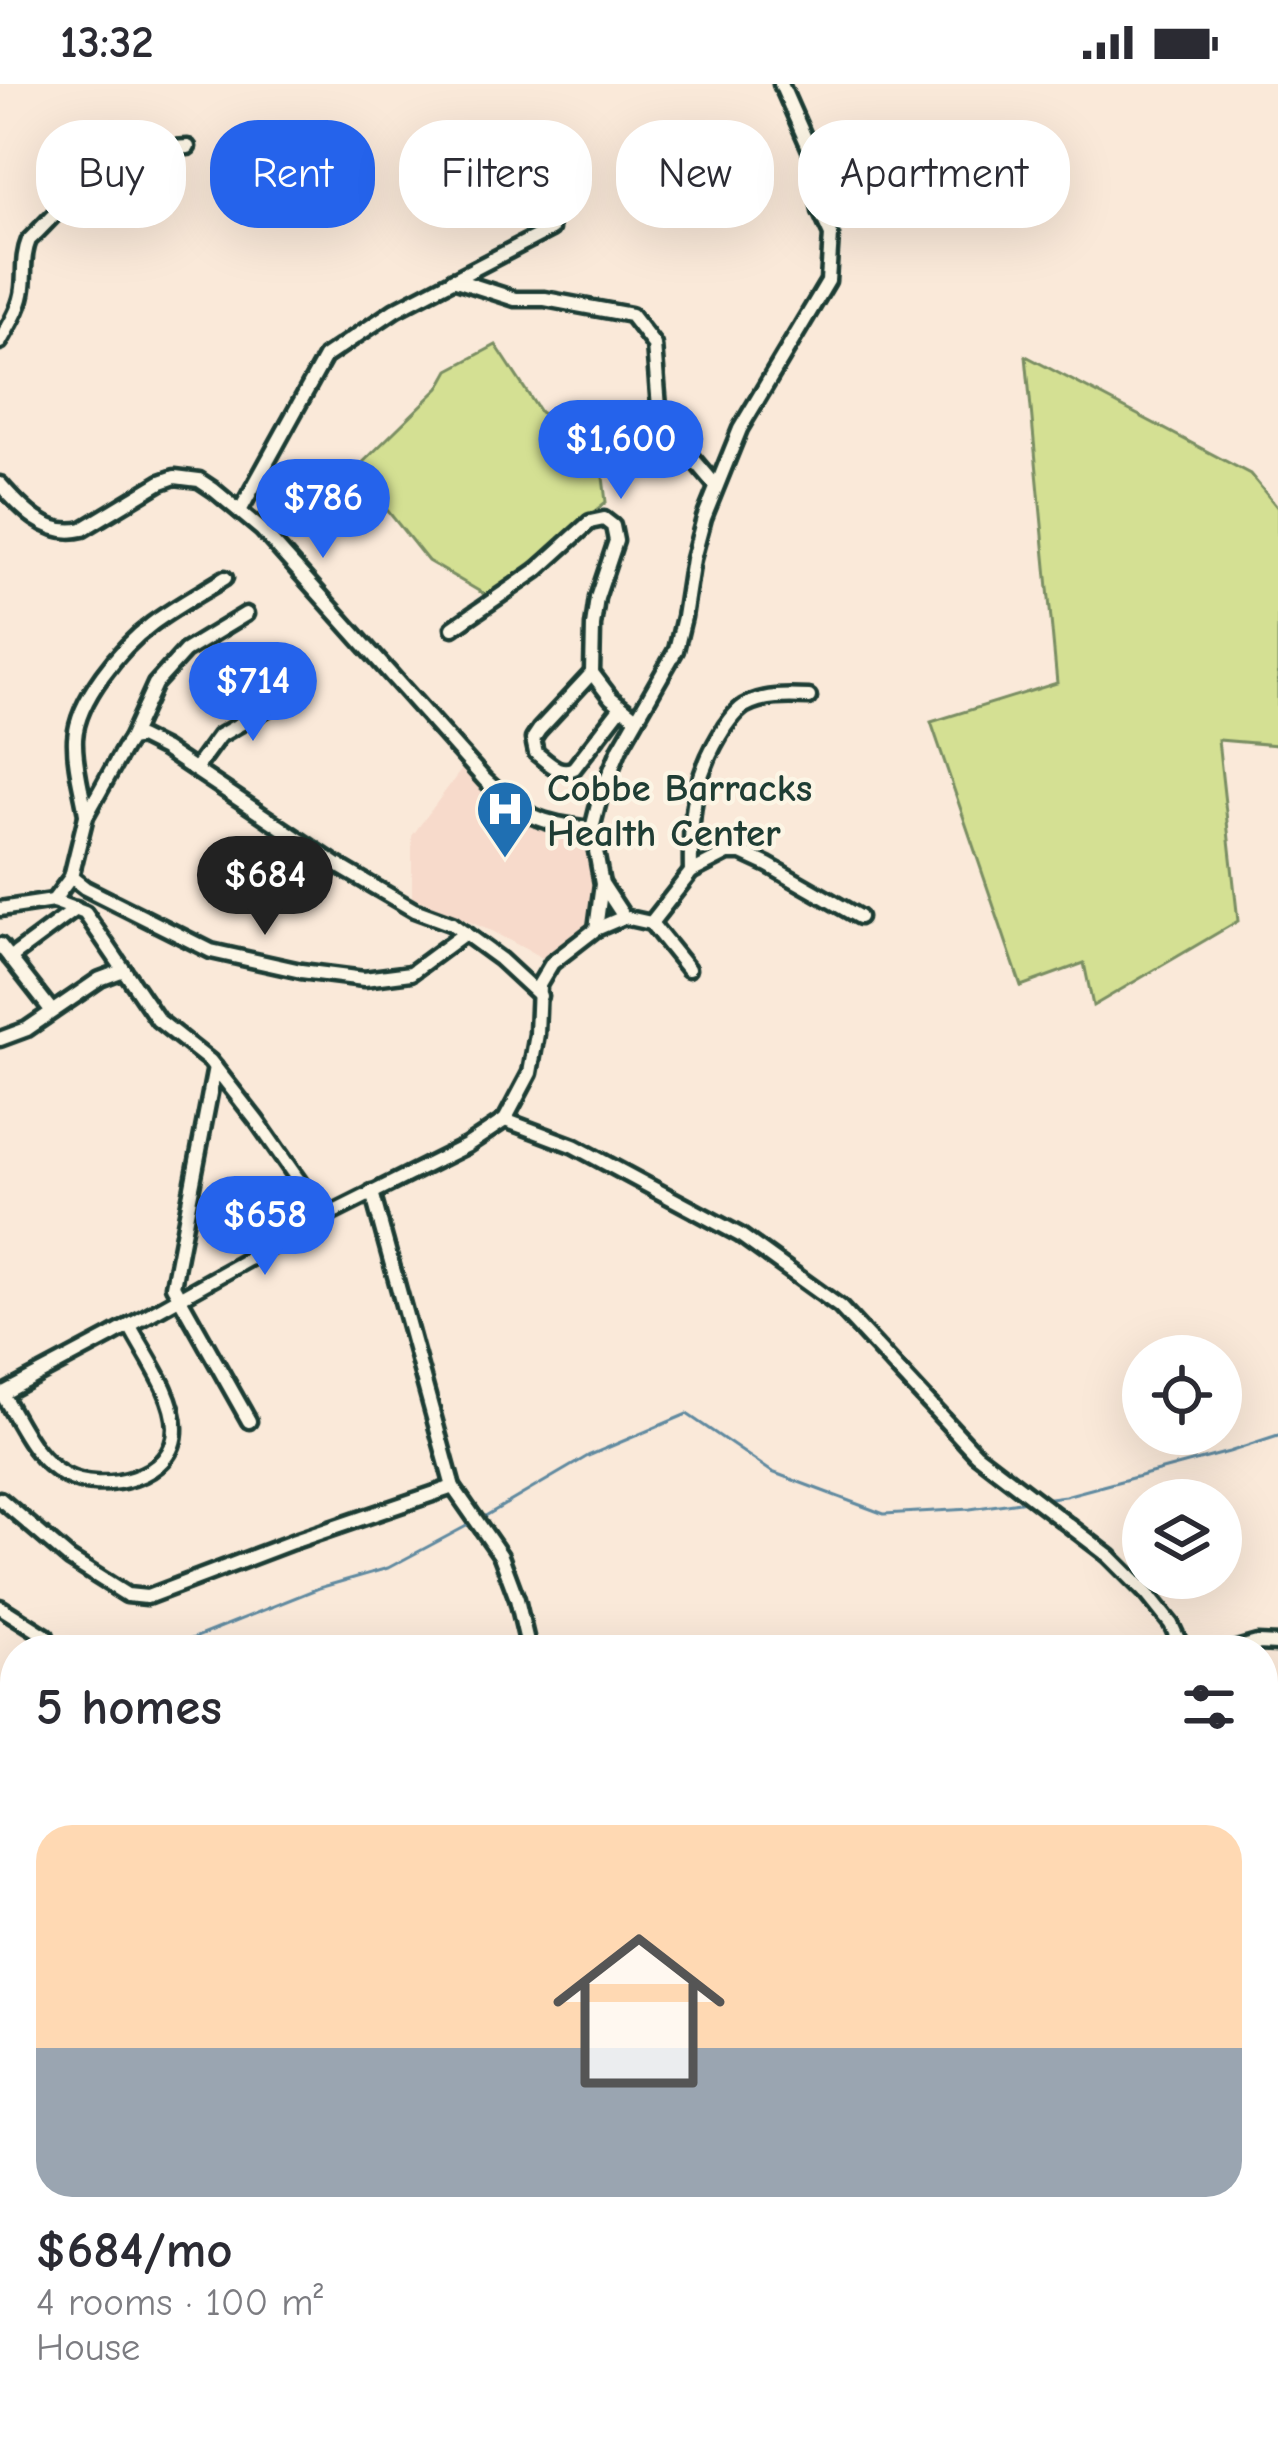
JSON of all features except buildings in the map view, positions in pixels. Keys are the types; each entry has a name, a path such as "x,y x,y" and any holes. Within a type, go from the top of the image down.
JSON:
{"street":[{"path":"596,929 602,884 592,829 600,797 636,718 676,650 693,559 740,429 828,281 831,236 820,212 811,152 781,84"},
{"path":"0,342 21,303 23,253 29,240 98,173 167,148 188,147"},
{"path":"240,511 325,357 395,310 550,229"},
{"path":"453,279 515,299 545,299 631,315 654,346 660,420 716,486"},
{"path":"0,484 39,521 71,532 161,482 175,477 199,480 262,530 506,800 547,824 592,829"},
{"path":"452,628 537,570 590,522 604,520 613,526 616,541 597,598 592,674 539,730 533,739 536,753 560,771 574,768 621,707"},
{"path":"86,816 74,745 86,700 150,625 225,578"},
{"path":"52,901 71,877 86,816 130,740 154,684 185,651 246,614"},
{"path":"592,674 636,718"},
{"path":"195,770 219,736 291,695"},
{"path":"691,872 694,796 724,728 744,706 782,695 809,697"},
{"path":"130,740 148,739 338,866 414,910 452,924 540,996"},
{"path":"651,923 691,872 728,853 742,854 859,916"},
{"path":"71,877 211,951 301,971 364,979 411,973 465,933"},
{"path":"602,884 624,917"},
{"path":"10,958 104,897"},
{"path":"0,909 52,901 81,911 158,1020 215,1067 324,1217"},
{"path":"130,1326 172,1408 176,1434 168,1455 152,1469 118,1484 62,1475 37,1452 1,1394 506,1120 530,1073 539,985 552,963 596,929 624,917 651,923 688,969"},
{"path":"0,945 51,1010"},
{"path":"0,1039 27,1029 100,979 124,970"},
{"path":"215,1067 173,1286 249,1421"},
{"path":"506,1120 574,1147 740,1235 840,1307 976,1454 1109,1556 1148,1594 1176,1635"},
{"path":"372,1192 453,1487 501,1556 526,1635"},
{"path":"0,1499 70,1558 127,1595 147,1598 453,1487"},
{"path":"0,1606 44,1635"}],"shaded area":[{"name":"Cobbe Barracks Health Center","path":"464,766 474,767 530,816 592,829 602,884 596,929 552,963 412,897 412,836"}],"green space":[{"path":"496,345 540,412 599,444 606,502 489,597 428,561 355,470 439,388 449,370"},
{"path":"1026,356 1250,474 1278,508 1278,745 1218,740 1238,921 1093,1006 1084,963 1021,986 931,722 1057,683"}],"waterway":[{"path":"482,1518 588,1456 687,1414 772,1472 884,1514 1027,1501"},
{"path":"1042,1499 1278,1436"},
{"path":"202,1635 319,1588 388,1568 474,1522"}],"place":[{"name":"Cobbe Barracks Health Center","path":"505,860"}]}
